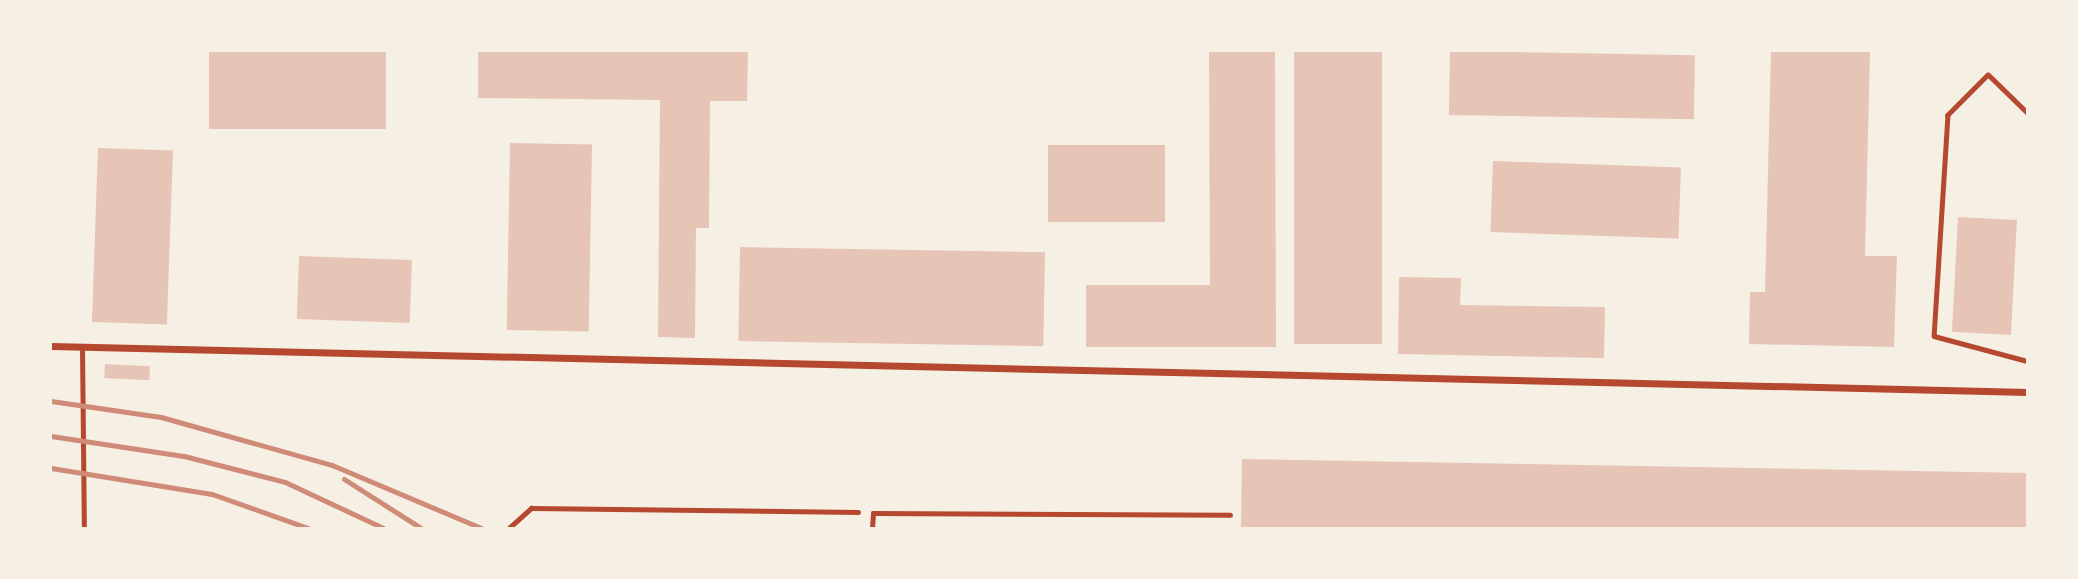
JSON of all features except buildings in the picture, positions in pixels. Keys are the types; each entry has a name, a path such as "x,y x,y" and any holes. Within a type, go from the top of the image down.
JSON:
{"street":[{"path":"51,346 2027,392"}],"lane":[{"path":"82,347 84,528"},
{"path":"872,528 873,513 1230,515"}],"path":[{"path":"2027,113 1988,75 1948,115 1934,336 2027,360"},
{"path":"509,528 531,508 873,513"}],"railway":[{"path":"51,401 161,417 332,465 481,528"},
{"path":"51,436 184,456 285,482 383,528"},
{"path":"51,468 212,494 308,528"},
{"path":"344,479 421,528"}]}
